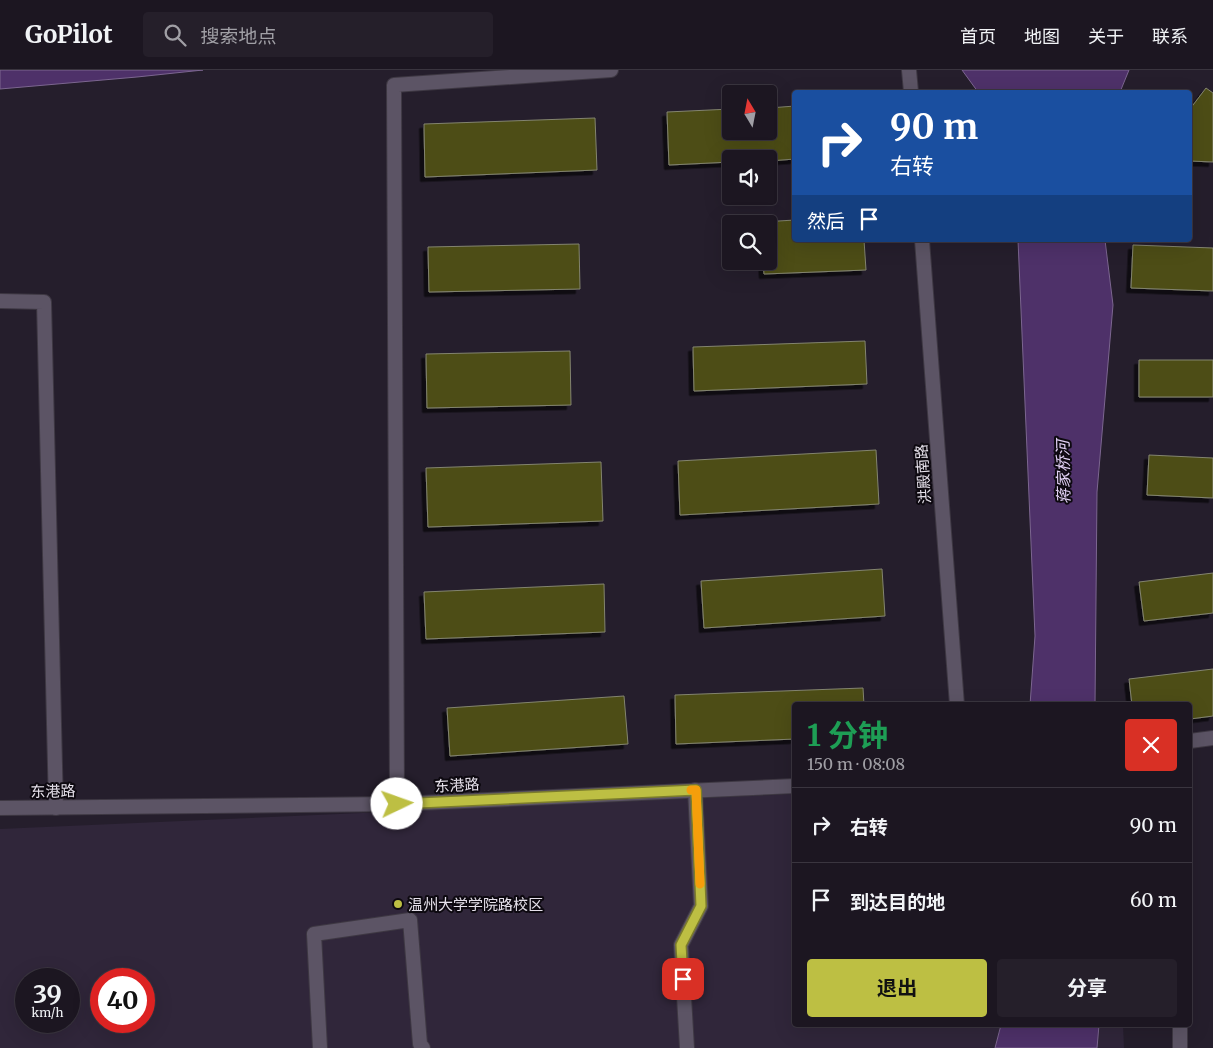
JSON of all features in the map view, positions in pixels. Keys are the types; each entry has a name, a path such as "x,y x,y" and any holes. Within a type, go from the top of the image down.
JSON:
{"street":[{"path":"397,804 394,85 612,70"},
{"path":"909,70 911,90"},
{"name":"洪殿南路","path":"922,242 957,702"},
{"path":"0,301 44,302 56,808"},
{"path":"1192,741 1213,738"},
{"name":"东港路","path":"0,808 397,804 792,786"},
{"path":"687,1048 681,945 701,906 696,790"},
{"path":"320,1048 314,934 410,920 420,1044 422,1048"},
{"path":"1180,1027 1180,1048"}],"shaded area":[{"name":"温州大学学院路校区","path":"792,794 792,1027 1123,1027 1124,1048 0,1048 0,829"}],"water":[{"path":"0,70 203,70 0,89"},
{"path":"962,70 1129,70 1121,90 977,90"},
{"name":"蒋家桥河","path":"1018,242 1105,242 1113,305 1097,492 1095,702 1030,702 1035,636"},
{"path":"1000,1027 1099,1027 1097,1048 995,1048"}],"building":[{"path":"1206,88 1213,93 1213,162 1192,161 1192,106"},
{"path":"792,106 792,159 777,160 777,150 722,150 722,162 669,165 667,112 722,109 722,140 778,140 778,107"},
{"path":"595,118 597,170 425,177 424,124"},
{"path":"792,220 792,242 864,242 866,270 764,274 764,270 777,270 777,221"},
{"path":"579,244 580,289 429,292 428,247"},
{"path":"1133,245 1213,248 1213,291 1131,288"},
{"path":"865,341 867,384 694,391 693,347"},
{"path":"570,351 571,405 427,408 426,354"},
{"path":"1139,360 1213,360 1213,397 1139,397"},
{"path":"876,450 879,504 680,515 678,461"},
{"path":"1149,455 1213,458 1213,498 1147,495"},
{"path":"601,462 603,521 428,527 426,468"},
{"path":"882,569 885,616 704,628 701,581"},
{"path":"1213,573 1213,613 1144,621 1139,582"},
{"path":"604,584 605,632 426,639 424,592"},
{"path":"1213,669 1213,716 1192,719 1192,702 1132,702 1129,679"},
{"path":"863,688 864,702 792,702 792,739 676,744 675,695"},
{"path":"624,696 628,744 450,756 447,708"}],"slow traffic":[{"path":"691,790 696,790 700,884"}],"place":[{"name":"温州大学学院路校区","path":"398,904"}],"route":[{"path":"397,804 696,790 701,906 681,945 683,979"}]}
